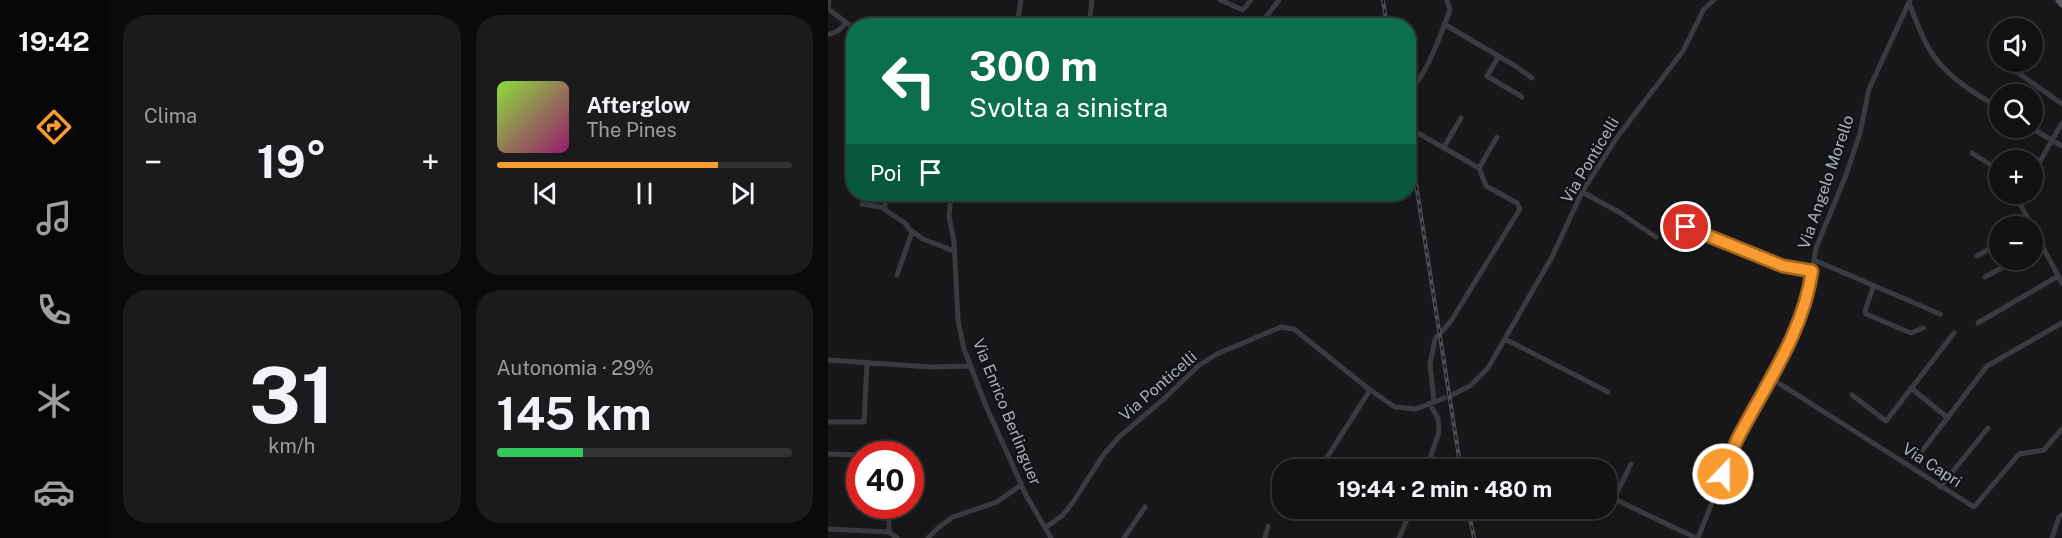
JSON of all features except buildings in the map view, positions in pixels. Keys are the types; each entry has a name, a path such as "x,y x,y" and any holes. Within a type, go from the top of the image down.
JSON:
{"main road":[{"path":"2059,0 2062,4"}],"street":[{"path":"828,35 838,31 846,23 828,9 829,0"},
{"path":"1019,18 1021,0"},
{"path":"1090,18 1092,0"},
{"path":"1220,0 1243,10 1251,0"},
{"path":"1265,18 1279,0"},
{"path":"1416,84 1421,80 1450,10 1447,0"},
{"name":"Via Ponticelli","path":"1454,394 1470,386 1488,368 1552,257 1582,192 1618,136 1683,51 1704,9 1714,0"},
{"path":"1910,2 1922,37 1933,55 1962,84 1989,101"},
{"name":"Via Angelo Morello","path":"1697,538 1735,445 1772,379 1797,325 1818,240 1846,175 1860,133 1869,89 1910,2"},
{"path":"1444,24 1532,78"},
{"path":"1499,56 1487,76 1522,97"},
{"path":"2017,72 2062,104"},
{"path":"1444,147 1461,118"},
{"path":"2043,156 2062,123"},
{"path":"1416,131 1479,168 1486,186 1517,203 1520,209 1451,321 1435,339 1430,364 1431,403 1438,418 1438,432 1429,459"},
{"path":"2043,135 2062,146"},
{"path":"1479,168 1497,137"},
{"path":"1972,153 1989,164"},
{"path":"1582,192 1619,212 1656,237"},
{"path":"885,201 885,210 912,232 923,239 954,251"},
{"name":"Via Enrico Berlinguer","path":"950,201 958,320 964,349 1022,485 1051,538"},
{"path":"862,204 885,208"},
{"path":"1686,227 1783,266 1812,271"},
{"path":"897,274 912,232"},
{"path":"1978,322 2061,280 2043,247"},
{"path":"1977,256 1989,249"},
{"path":"1814,260 1940,314"},
{"path":"1985,277 1998,270"},
{"path":"1874,285 1866,314 1911,333 1923,328"},
{"path":"1919,454 1988,366 2062,322"},
{"name":"Via Ponticelli","path":"1045,528 1063,515 1104,454 1119,437 1198,366 1217,354 1281,327 1294,329 1370,390 1395,406 1416,409 1443,399"},
{"path":"1852,395 1886,421 1954,333"},
{"path":"1505,339 1608,392"},
{"path":"828,360 931,367 971,366"},
{"path":"828,422 864,422 867,362"},
{"name":"Via Capri","path":"1772,379 1971,507 1975,507 2019,454 2043,450 2062,429"},
{"path":"1911,388 1948,418"},
{"path":"1326,459 1370,390"},
{"path":"1940,487 1988,428"},
{"path":"828,454 846,455"},
{"path":"1617,493 1631,464"},
{"path":"928,538 954,517 997,502 1022,485"},
{"path":"1617,500 1697,538"},
{"path":"1124,538 1145,507"},
{"path":"2052,538 2059,517 2062,515"},
{"path":"889,519 889,532"},
{"path":"1399,538 1407,519"},
{"path":"1265,538 1268,526"},
{"path":"828,529 889,532 897,538"}],"tunnel":[{"path":"1442,399 1454,394"}],"railway":[{"path":"1383,0 1386,18"},
{"path":"1416,184 1459,459"},
{"path":"1470,519 1474,538"}],"route":[{"path":"1686,227 1783,266 1812,271 1803,308 1793,335 1770,383 1738,438 1723,474"}]}
